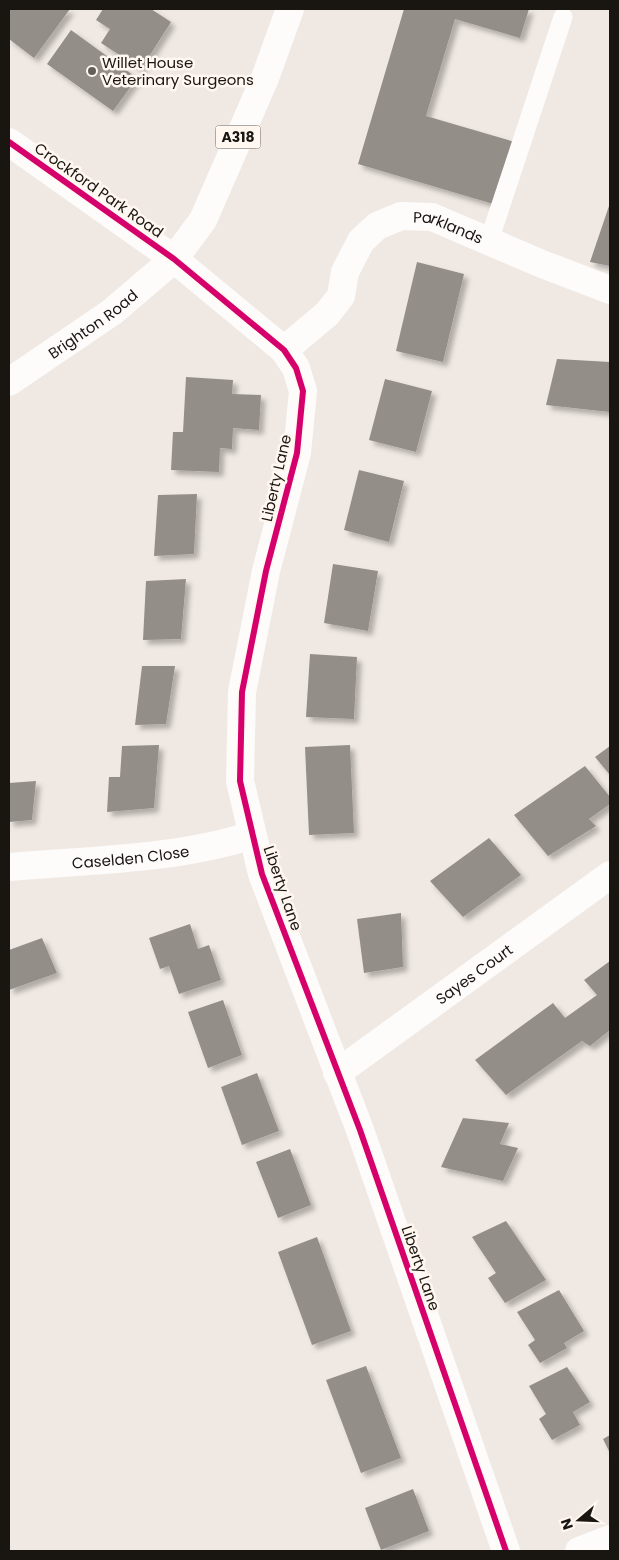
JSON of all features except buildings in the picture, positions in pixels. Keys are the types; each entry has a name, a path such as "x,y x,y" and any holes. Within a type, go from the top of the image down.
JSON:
{"street":[{"name":"A318","path":"174,259 203,220 265,78 290,9"},
{"name":"Crockford Park Road","path":"9,142 174,259"},
{"name":"Parklands","path":"284,350 327,314 341,296 346,272 361,241 377,226 401,216 432,217 610,290"},
{"name":"Liberty Lane","path":"174,259 284,350 296,368 303,391 297,453 266,570 242,692 240,780 262,874 360,1130 506,1551"},
{"name":"Brighton Road","path":"9,382 112,312 174,259"},
{"name":"Caselden Close","path":"9,866 156,854 222,844 252,834"},
{"name":"Sayes Court","path":"337,1073 610,875"},
{"path":"579,1551 610,1539"}],"lane":[{"path":"489,241 563,17"}],"cycle path":[{"path":"9,142 174,259 284,350 296,368 303,391 297,453 266,571 242,692 240,781 262,874 360,1130 506,1551"}],"place":[{"name":"Willet House Veterinary Surgeons","path":"92,71"}]}
